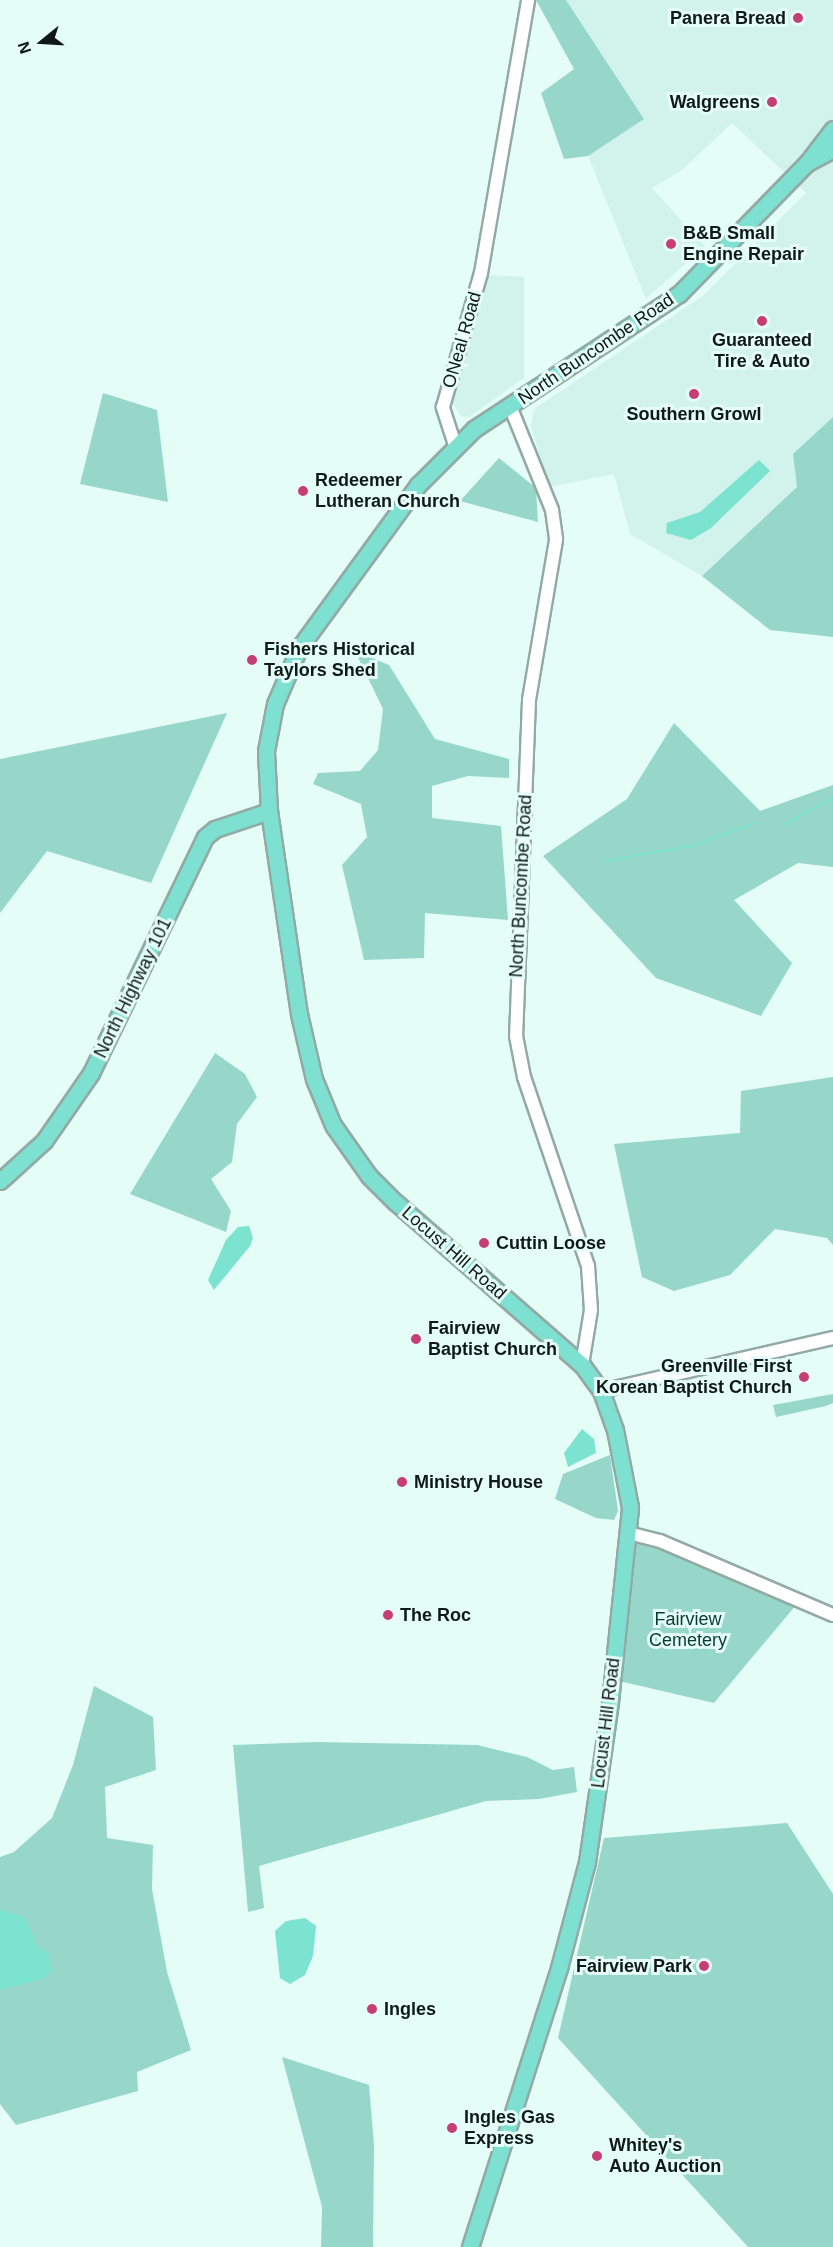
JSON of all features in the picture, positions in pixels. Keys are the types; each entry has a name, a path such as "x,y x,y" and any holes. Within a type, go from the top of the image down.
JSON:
{"main road":[{"name":"North Buncombe Road","path":"455,445 679,294 807,163 833,129"},
{"name":"North Buncombe Road","path":"807,163 833,149"},
{"name":"Locust Hill Road","path":"455,445 418,485 310,632 295,656 275,704 266,751 269,811 301,1025 314,1079 333,1125 363,1169 395,1202 582,1365 601,1391 625,1473 630,1507 587,1862 559,1968 503,2135 470,2247"},
{"name":"North Highway 101","path":"0,1181 44,1141 91,1073 205,837 215,829 269,811"}],"street":[{"name":"ONeal Road","path":"455,445 443,407 481,273 528,0"},
{"name":"North Buncombe Road","path":"510,406 552,510 556,540 529,700 516,1036 524,1077 588,1266 591,1311 582,1365"},
{"path":"601,1391 833,1338"},
{"path":"628,1533 660,1541 833,1615"}],"shaded area":[{"path":"566,0 833,0 833,417 793,454 797,487 702,576 630,534 614,474 549,487 531,426 534,409 704,295 806,193 732,123 682,170 652,188 705,246 646,299 588,156 644,119"},
{"path":"486,275 524,277 524,378 469,417 461,416 452,402"},
{"path":"759,460 770,471 711,528 691,540 666,533 667,523 700,512"},
{"path":"249,1226 253,1238 250,1246 214,1290 208,1280 226,1240 238,1227"},
{"path":"582,1429 594,1439 596,1453 568,1467 564,1453"},
{"path":"0,1910 25,1917 37,1946 48,1953 52,1972 42,1979 0,1990"},
{"path":"305,1918 316,1926 313,1956 305,1975 290,1984 280,1978 275,1931 286,1921"}],"green space":[{"path":"536,0 566,0 644,119 588,156 564,159 541,93 574,69"},
{"path":"103,393 157,410 168,502 80,484"},
{"path":"833,417 833,637 770,630 702,576 797,487 793,454"},
{"path":"499,458 536,488 538,522 460,501"},
{"path":"355,651 389,665 435,739 509,759 509,778 468,776 432,786 432,818 501,826 508,920 425,913 424,958 364,960 342,865 367,837 361,804 313,784 318,773 360,771 378,750 383,709"},
{"path":"227,713 151,883 47,851 0,913 0,759"},
{"path":"674,723 760,811 833,785 833,867 798,863 734,900 792,963 761,1016 656,978 543,856 627,799"},
{"path":"215,1053 245,1074 257,1097 237,1124 232,1162 211,1179 231,1211 226,1232 130,1194"},
{"path":"833,1077 833,1245 827,1238 775,1229 730,1275 674,1291 642,1277 614,1144 740,1133 741,1091"},
{"path":"833,1394 833,1403 826,1406 776,1417 773,1405"},
{"path":"610,1455 618,1511 614,1520 596,1518 555,1499 563,1474"},
{"name":"Fairview Cemetery","path":"650,1542 796,1605 714,1703 619,1681 631,1550 638,1543"},
{"path":"94,1686 153,1717 156,1770 105,1787 107,1838 153,1845 152,1889 167,1972 191,2050 137,2072 138,2091 16,2125 0,2104 0,1857 14,1852 52,1818 73,1765"},
{"path":"316,1742 477,1745 527,1757 553,1770 574,1767 577,1792 539,1799 486,1801 259,1866 264,1908 248,1912 233,1745"},
{"name":"Fairview Park","path":"787,1823 833,1894 833,2247 748,2247 558,2038 604,1838"},
{"path":"282,2057 369,2085 374,2145 373,2247 321,2247 322,2207"}],"waterway":[{"path":"783,825 833,798"},
{"path":"605,861 691,846 754,823"}],"place":[{"name":"Panera Bread","path":"798,18"},
{"name":"Walgreens","path":"772,102"},
{"name":"B&B Small Engine Repair","path":"671,244"},
{"name":"Guaranteed Tire & Auto","path":"762,321"},
{"name":"Southern Growl","path":"694,394"},
{"name":"Redeemer Lutheran Church","path":"303,491"},
{"name":"Fishers Historical Taylors Shed","path":"252,660"},
{"name":"Cuttin Loose","path":"484,1243"},
{"name":"Fairview Baptist Church","path":"416,1339"},
{"name":"Greenville First Korean Baptist Church","path":"804,1377"},
{"name":"Ministry House","path":"402,1482"},
{"name":"The Roc","path":"388,1615"},
{"name":"Fairview Park","path":"704,1966"},
{"name":"Ingles","path":"372,2009"},
{"name":"Ingles Gas Express","path":"452,2128"},
{"name":"Whitey's Auto Auction","path":"597,2156"}]}
